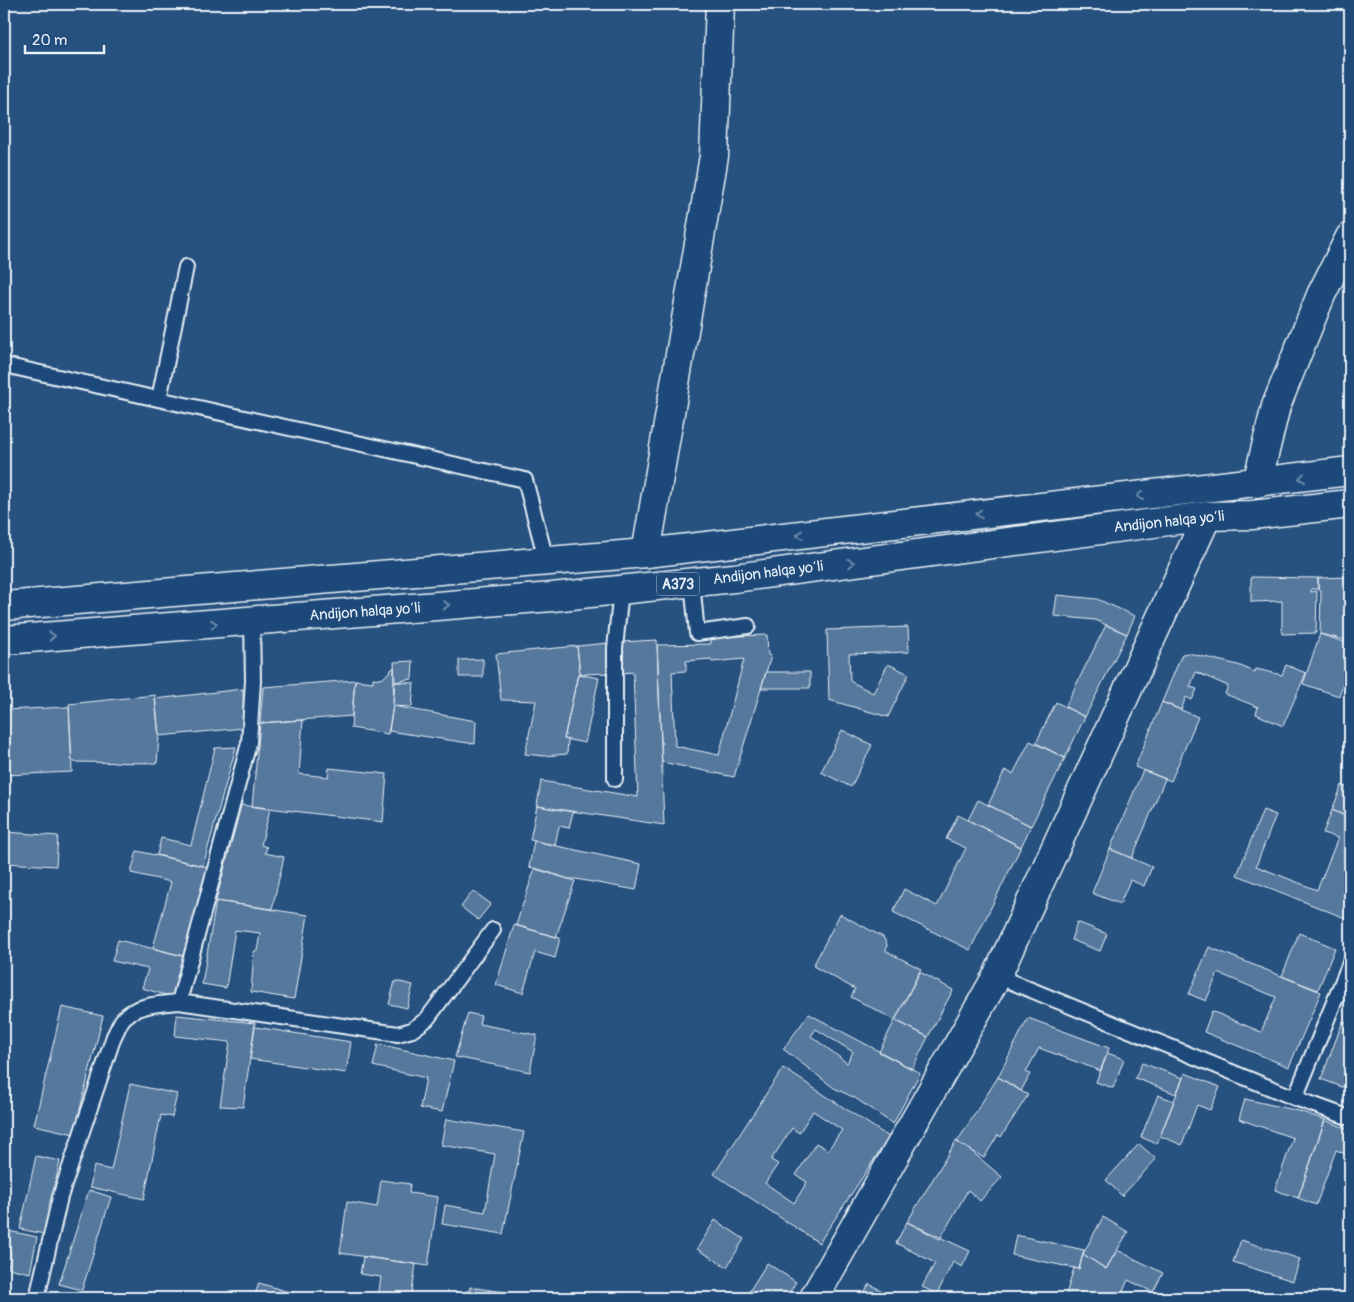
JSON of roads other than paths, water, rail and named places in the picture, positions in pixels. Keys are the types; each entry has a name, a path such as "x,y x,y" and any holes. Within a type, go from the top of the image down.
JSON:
{"main road":[{"path":"646,553 714,156 720,4"},
{"path":"1257,483 1276,406 1321,295 1350,237"},
{"name":"Andijon halqa yo‘li","path":"4,606 547,563 1350,472"},
{"name":"Andijon halqa yo‘li","path":"4,640 621,590 1207,516 1252,515 1350,504"},
{"path":"814,1298 997,976 1207,516"}],"lane":[{"path":"159,399 186,267"},
{"path":"4,365 524,480 547,563"},
{"path":"692,582 697,634 748,626"},
{"path":"615,779 615,648 621,590"},
{"path":"179,1002 249,743 253,681 252,621"},
{"path":"37,1298 60,1197 114,1036 124,1018 137,1010 158,1004 179,1002 398,1034 412,1030 427,1019 494,930"},
{"path":"1295,1098 1350,963"},
{"path":"997,976 1295,1098 1350,1118"}]}
